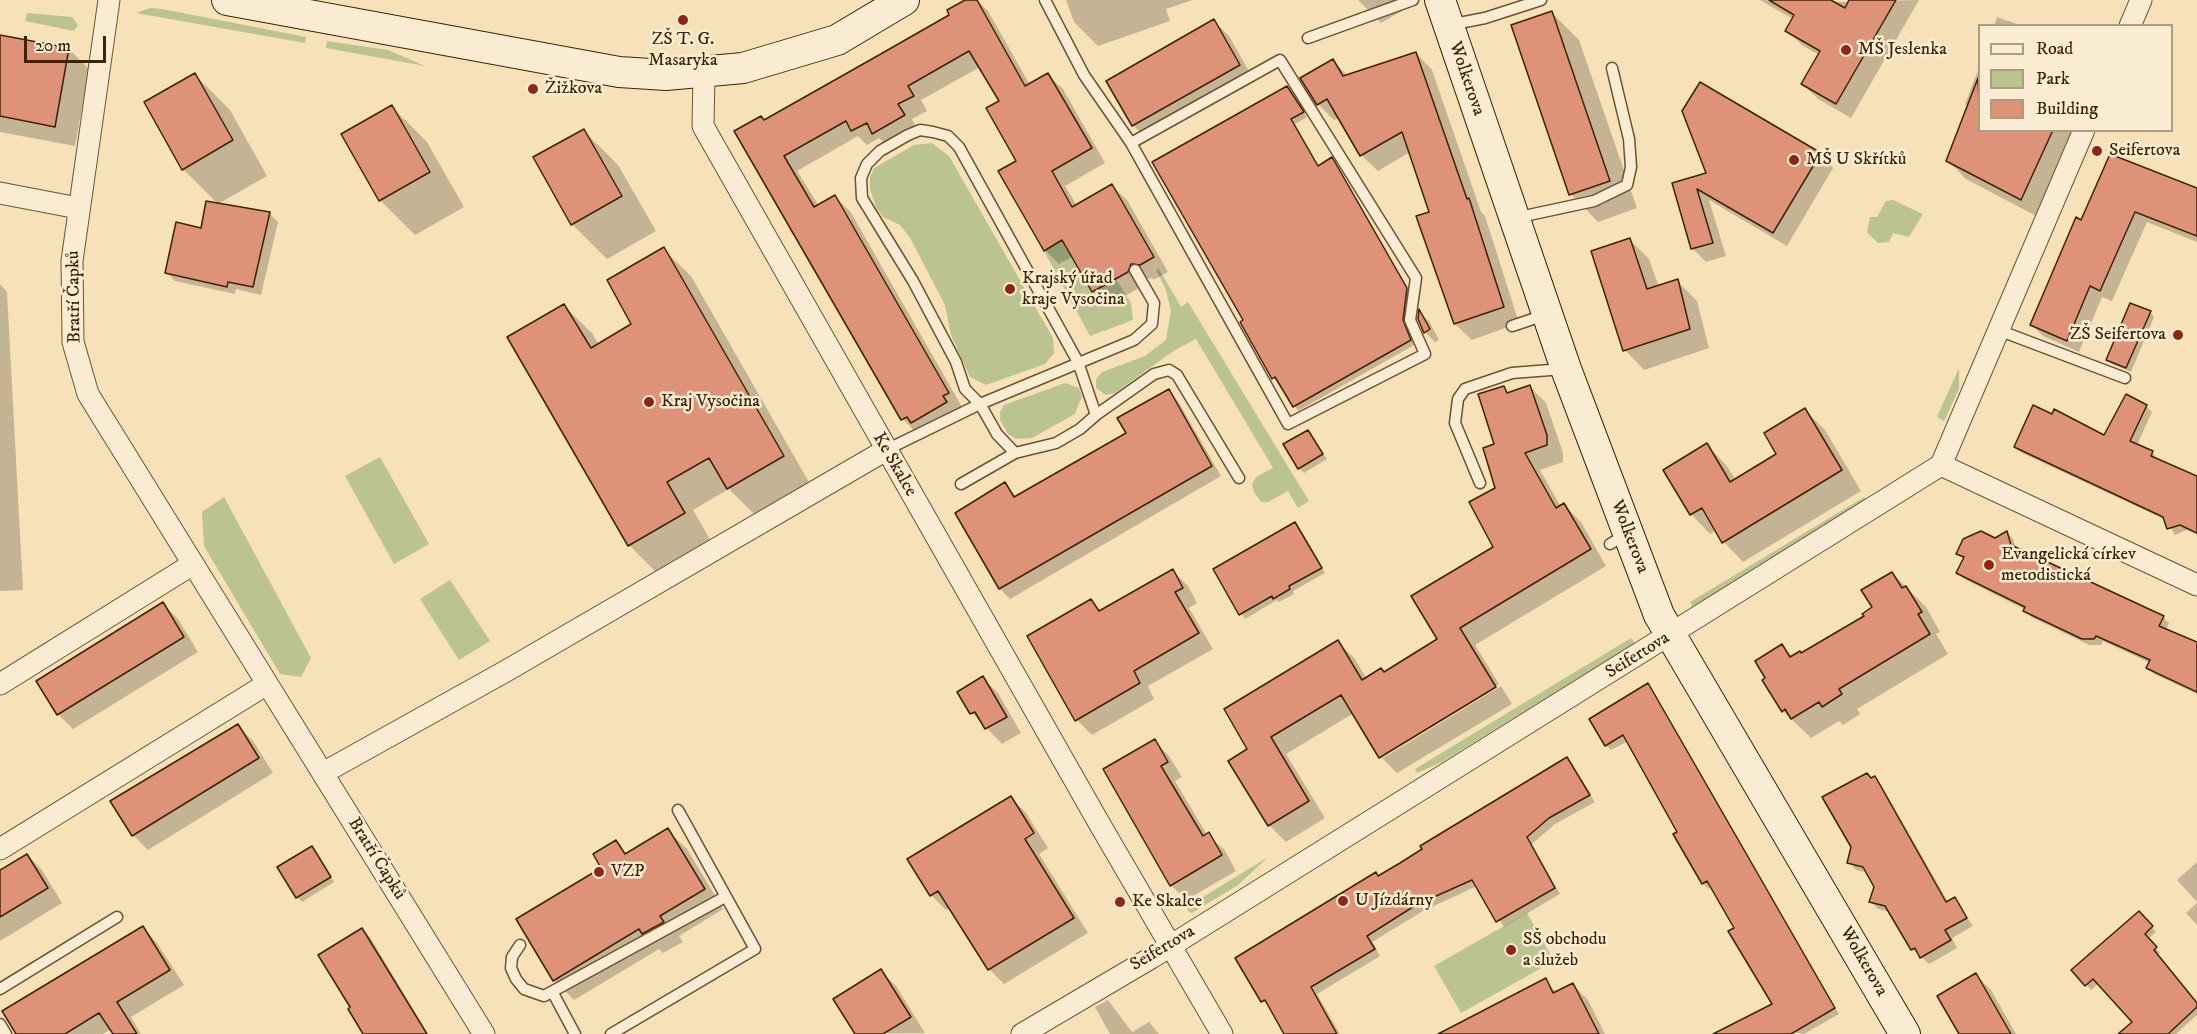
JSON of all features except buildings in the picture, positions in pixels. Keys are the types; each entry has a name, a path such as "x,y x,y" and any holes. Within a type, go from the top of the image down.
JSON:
{"street":[{"name":"Bratří Čapků","path":"109,0 72,261 73,342 88,394 484,1034"},
{"path":"227,0 619,72 666,75 704,74 743,68 837,40 904,0"},
{"path":"2131,24 2140,0"},
{"name":"Wolkerova","path":"1444,13 1566,369 1618,539 1659,615 1905,1034"},
{"name":"Ke Skalce","path":"704,74 702,126 1099,823 1172,944 1222,1034"},
{"path":"2083,132 1941,465 2197,585"},
{"path":"0,193 78,208"},
{"path":"323,773 506,671 886,450"},
{"name":"Seifertova","path":"1022,1034 1672,635 1941,465"},
{"path":"0,684 194,564"},
{"path":"0,849 267,684"}],"lane":[{"path":"1045,0 1084,75 1131,143 1288,424 1425,354 1410,320 1416,278 1280,60 1131,143"},
{"path":"1308,38 1413,0"},
{"path":"1444,13 1485,18 1541,0"},
{"path":"1514,218 1594,201 1627,185 1631,167 1629,139 1612,68"},
{"path":"1015,453 997,434 980,404 965,388 956,362 913,281 862,198 861,178 867,164 880,151 908,135 920,130 933,132 948,136 959,147 1078,362 1096,415"},
{"path":"886,450 980,404 1134,340 1152,324 1154,303 1135,270"},
{"path":"1512,326 1548,315"},
{"path":"1998,330 2125,378"},
{"path":"1480,483 1455,423 1458,399 1465,389 1512,372 1566,369"},
{"path":"961,484 1015,453 1056,443 1080,429 1154,374 1169,370 1177,375 1239,478"},
{"path":"611,1034 755,949 678,810"},
{"path":"520,945 512,957 511,968 516,979 532,993 544,996 725,897"},
{"path":"0,989 117,917"},
{"path":"553,993 575,1034"},
{"path":"0,1024 6,1034"}],"green space":[{"path":"150,8 306,37 305,43 136,13"},
{"path":"27,13 72,17 78,25 74,31 25,21"},
{"path":"327,41 388,50 425,66 326,48"},
{"path":"932,143 949,156 1053,338 1054,353 1045,364 986,385 970,377 951,335 945,305 910,238 900,225 883,217 876,207 870,189 870,177 874,168 914,145"},
{"path":"1893,200 1923,214 1909,237 1893,233 1889,242 1878,243 1867,232 1870,217 1877,217 1886,201"},
{"path":"1062,240 1092,292 1116,279 1131,303 1133,320 1090,336 1044,251"},
{"path":"1159,269 1181,307 1188,302 1309,501 1298,508 1288,491 1268,502 1261,502 1254,492 1252,484 1256,477 1273,468 1196,339 1175,350 1115,393 1106,395 1096,388 1096,379 1102,372 1145,356 1166,340 1171,311 1166,290 1156,270"},
{"path":"1959,368 1959,389 1944,421 1937,417"},
{"path":"1065,383 1079,388 1082,396 1075,414 1032,438 1016,439 1008,434 1000,420 1000,412 1004,405"},
{"path":"380,457 429,544 394,564 345,476"},
{"path":"224,497 311,658 301,677 280,674 204,546 202,512"},
{"path":"1864,497 1867,501 1693,608 1690,602"},
{"path":"450,580 490,641 459,660 420,599"},
{"path":"1631,638 1635,643 1442,762 1417,773 1415,769"},
{"path":"1268,857 1238,885 1192,913 1188,911 1187,907"},
{"path":"1527,913 1554,961 1461,1013 1434,966"}],"place":[{"name":"ZŠ T. G. Masaryka","path":"683,20"},
{"name":"MŠ Jeslenka","path":"1846,50"},
{"name":"Žižkova","path":"533,89"},
{"name":"Seifertova","path":"2097,151"},
{"name":"MŠ U Skřítků","path":"1794,160"},
{"name":"Krajský úřad kraje Vysočina","path":"1010,289"},
{"name":"ZŠ Seifertova","path":"2178,335"},
{"name":"Kraj Vysočina","path":"649,402"},
{"name":"Evangelická církev metodistická","path":"1989,565"},
{"name":"VZP","path":"599,872"},
{"name":"U Jízdárny","path":"1343,901"},
{"name":"Ke Skalce","path":"1120,902"},
{"name":"SŠ obchodu a služeb","path":"1511,950"}]}
